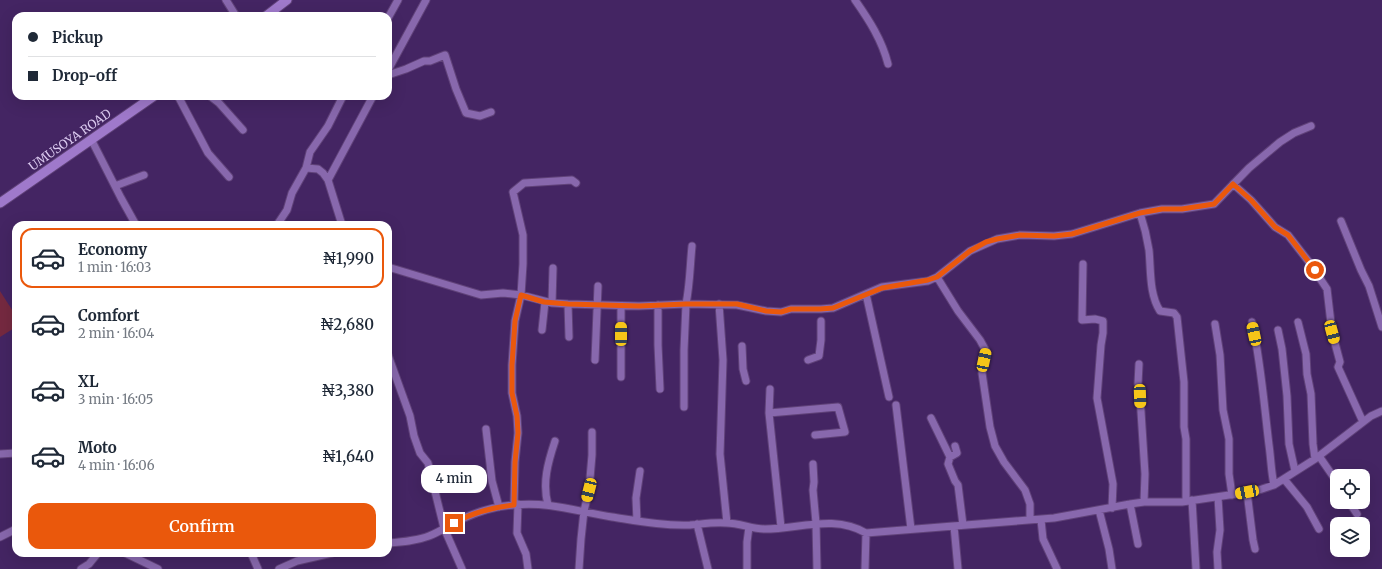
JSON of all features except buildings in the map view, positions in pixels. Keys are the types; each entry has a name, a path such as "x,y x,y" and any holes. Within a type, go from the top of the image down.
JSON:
{"main road":[{"path":"271,12 287,0"},
{"name":"UMUSOYA ROAD","path":"0,204 148,100"}],"street":[{"path":"226,0 234,12"},
{"path":"391,12 398,0"},
{"path":"392,63 426,0"},
{"path":"855,0 880,39 888,64"},
{"path":"392,74 424,61 445,55 456,89 466,113 480,116 491,112"},
{"path":"180,100 208,153 228,177"},
{"path":"215,100 243,130"},
{"path":"279,221 286,210 292,193 306,168 310,152 328,126 341,100"},
{"path":"328,180 371,100"},
{"path":"392,269 417,275 481,295 503,293 521,295 548,302 568,304 621,306 737,304 766,311 781,312 791,309 833,308 882,288 937,277 970,251 986,242 1020,235 1054,236 1072,234 1140,213 1162,209 1182,209 1214,204 1249,168 1280,142 1294,133 1311,126"},
{"path":"91,139 134,221"},
{"path":"306,168 318,169 328,180 341,221"},
{"path":"115,186 144,175"},
{"path":"528,569 526,554 517,533 515,462 518,433 517,416 512,393 512,365 515,321 521,295 523,235 513,192 524,183 572,180 576,183"},
{"path":"1233,184 1251,200 1275,227 1288,235 1309,262 1327,289 1332,332 1340,362 1338,367 1363,422"},
{"path":"1140,213 1146,232 1150,272 1156,304 1160,312 1174,313 1177,317 1184,382 1184,428 1186,439 1189,501 1196,569"},
{"path":"1341,221 1361,270 1370,286 1382,327"},
{"path":"684,408 686,304 690,279 692,246"},
{"path":"1084,264 1082,320 1095,319 1103,322 1097,398 1113,484 1112,508"},
{"path":"542,330 553,268"},
{"path":"937,277 958,311 980,340 986,351 982,373 990,427 995,446 1004,462 1025,490 1030,504 1030,520"},
{"path":"595,360 596,305 598,286"},
{"path":"866,294 889,397"},
{"path":"568,304 569,338"},
{"path":"718,304 723,360 720,454 727,523"},
{"path":"658,305 658,366 660,389"},
{"path":"621,306 621,377"},
{"path":"808,360 819,356 821,321"},
{"path":"1252,322 1261,372 1270,447 1271,470 1274,485"},
{"path":"1298,322 1306,354 1307,374 1311,394 1313,444 1317,458 1330,474"},
{"path":"1215,324 1220,355 1224,410 1229,439 1229,474 1232,495"},
{"path":"1278,330 1287,389 1289,444 1295,471"},
{"path":"742,346 743,369 746,381"},
{"path":"1139,364 1138,384 1144,474 1144,502"},
{"path":"392,366 410,416 420,453 428,463 444,528 462,569"},
{"path":"770,389 769,413 782,527"},
{"path":"896,405 911,529"},
{"path":"769,413 838,407 845,432 815,435"},
{"path":"392,542 420,539 431,535 464,517 499,506 516,505 548,505 610,517 665,524 727,523 758,529 825,522 840,524 866,533 1041,520 1144,502 1189,501 1232,495 1274,485 1317,458 1371,416 1382,411"},
{"path":"931,418 950,458"},
{"path":"486,429 492,480 499,506"},
{"path":"579,569 584,511 589,490 592,432"},
{"path":"548,505 545,495 545,483 549,460 555,441"},
{"path":"955,446 957,453 950,458 948,464 958,485 963,525"},
{"path":"0,454 12,453"},
{"path":"813,464 817,569"},
{"path":"637,521 636,498 640,471"},
{"path":"1284,479 1307,507 1319,529"},
{"path":"1247,492 1253,540 1256,549"},
{"path":"1218,497 1220,530 1217,552 1218,569"},
{"path":"1130,504 1138,544"},
{"path":"1354,509 1357,514"},
{"path":"1099,510 1109,549 1112,569"},
{"path":"1041,520 1043,539 1057,569"},
{"path":"697,524 708,569"},
{"path":"954,526 958,569"},
{"path":"747,569 747,542 749,527"},
{"path":"0,537 12,532"},
{"path":"865,569 866,533"},
{"path":"81,569 89,564 95,557"},
{"path":"133,557 158,569"},
{"path":"253,557 258,569"},
{"path":"280,569 300,557"}],"shaded area":[{"path":"0,291 12,310 12,330 0,337"}],"route":[{"path":"454,523 464,517 499,506 514,505 515,462 518,433 517,416 512,393 512,365 515,321 521,295 544,302 568,304 639,306 737,304 766,311 781,312 791,309 833,308 882,288 937,277 953,263 986,242 1008,236 1054,236 1072,234 1140,213 1162,209 1182,209 1214,204 1233,184 1251,200 1275,227 1288,235 1315,270"}]}
